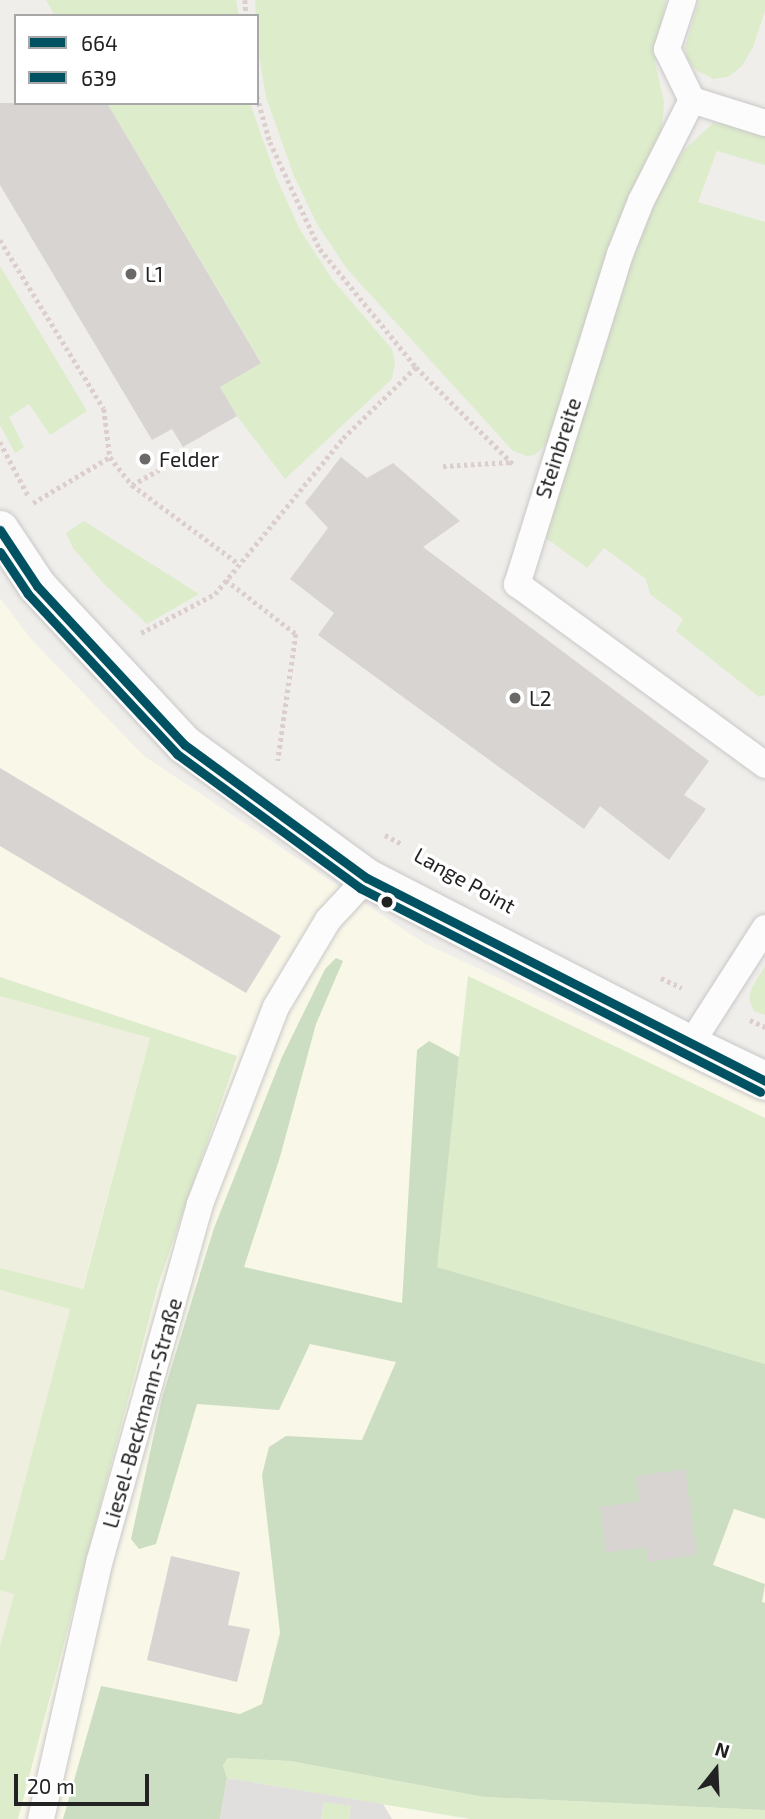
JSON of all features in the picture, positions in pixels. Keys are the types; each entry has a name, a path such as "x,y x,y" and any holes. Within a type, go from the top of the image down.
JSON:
{"street":[{"name":"Lange Point","path":"0,530 37,586 185,745 367,878 765,1081"}],"lane":[{"path":"683,0 667,49 692,100 765,123"},
{"name":"Steinbreite","path":"692,100 641,201 620,254 517,584 765,765"},
{"name":"Liesel-Beckmann-Straße","path":"41,1819 100,1560 200,1204 276,1007 328,920 367,878"},
{"path":"690,1045 765,928"}],"path":[{"path":"259,103 270,142 320,249 416,367 543,495"},
{"path":"0,240 104,409 110,457 132,485 239,564"},
{"path":"139,635 215,594 343,438 416,367"},
{"path":"0,442 39,513"},
{"path":"32,503 110,457"},
{"path":"132,485 180,458"},
{"path":"443,466 511,462"},
{"path":"226,580 296,634 278,762"},
{"path":"268,755 288,769"},
{"name":"Lange Point","path":"383,833 407,847"},
{"path":"649,972 673,984"},
{"path":"753,1022 765,1027"}],"shaded area":[{"path":"0,598 31,639 144,756 424,943 765,1103 765,1819 0,1819"},
{"path":"227,1778 383,1804 392,1819 349,1819 351,1806 324,1802 321,1819 220,1819"}],"green space":[{"path":"46,0 236,0 239,14 54,14"},
{"path":"255,0 666,0 655,62 664,102 661,137 624,208 615,233 554,436 535,455 526,456 512,450 347,269 317,224 294,176 266,97 259,56 259,14 256,14"},
{"path":"699,0 765,0 765,11 753,47 742,66 728,77 713,79 696,70 688,60 685,48"},
{"path":"108,105 251,105 276,177 300,230 332,279 392,349 395,363 392,379 285,479 237,416 220,387 261,362"},
{"path":"723,122 765,136 765,165 717,151 698,202 765,222 765,695 759,697 676,631 683,619 650,594 646,579 604,548 587,568 546,538 607,335 647,215 684,150 713,123"},
{"path":"0,266 87,411 50,435 29,404 9,417 24,447 15,453 0,425"},
{"path":"84,521 199,594 147,624 103,583 73,548 66,533"},
{"path":"336,958 343,961 316,1024 280,1157 244,1267 402,1303 417,1050 429,1041 459,1057 437,1267 765,1364 765,1519 734,1509 713,1565 765,1584 762,1602 765,1603 765,1810 484,1797 290,1761 228,1758 223,1765 227,1778 220,1819 63,1819 101,1686 240,1714 262,1704 280,1633 262,1475 269,1447 286,1436 362,1440 396,1362 310,1344 279,1410 197,1404 156,1544 139,1549 131,1539 162,1398 214,1228 282,1057 325,969"},
{"path":"765,966 765,1015 754,1011 749,999 752,987"},
{"path":"468,976 765,1118 765,1364 436,1267"},
{"path":"0,977 237,1056 158,1285 18,1819 0,1819 0,1646 14,1594 0,1590 0,1560 4,1560 70,1309 0,1290 0,1268 83,1289 150,1038 0,996"},
{"path":"0,996 150,1038 82,1290 0,1268"},
{"path":"0,1290 70,1309 4,1561 0,1560"},
{"path":"0,1590 14,1593 0,1646"},
{"path":"228,1758 290,1761 484,1797 765,1810 765,1819 470,1819 227,1778 223,1765"},
{"path":"324,1801 351,1806 349,1819 321,1819"}],"building":[{"name":"L1","path":"0,103 108,105 261,363 220,387 237,416 183,447 172,429 152,440 0,185"},
{"name":"L2","path":"341,457 367,478 393,463 460,521 423,547 709,761 684,795 706,809 669,860 600,806 584,829 318,635 334,613 290,579 328,528 305,503"},
{"path":"0,768 281,936 246,993 0,846"},
{"path":"685,1469 697,1555 648,1562 646,1547 606,1553 600,1507 639,1501 636,1476"},
{"path":"171,1556 240,1572 228,1625 250,1629 237,1682 147,1660"}],"transit line":[{"name":"664","path":"0,530 37,586 185,745 367,878 765,1081"},
{"name":"639","path":"0,552 28,594 177,754 360,888 760,1092"}],"place":[{"name":"L1","path":"131,274"},
{"name":"Felder","path":"145,459"},
{"name":"L2","path":"515,698"}]}
